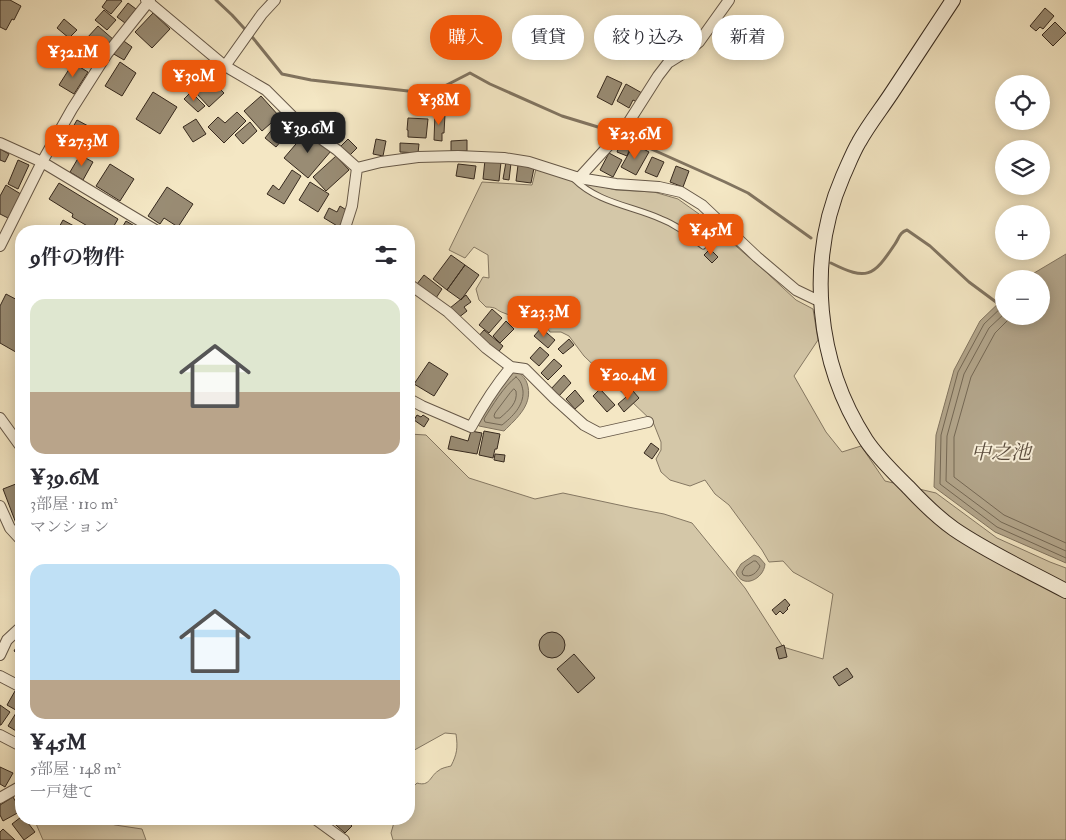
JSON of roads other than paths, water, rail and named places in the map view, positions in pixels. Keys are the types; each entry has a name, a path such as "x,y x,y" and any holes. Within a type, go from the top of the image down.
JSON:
{"street":[{"path":"225,66 262,14 275,0"},
{"path":"574,177 619,134 668,63 700,42 729,0"},
{"path":"954,0 859,142 842,177 831,208 824,237 821,302 825,336 832,366 853,419 867,442 883,462 931,511 953,528 1066,592"},
{"path":"0,246 42,162 72,109 107,54 148,1 225,66 266,90 299,123 337,150 357,168"},
{"path":"0,143 42,162 147,225"},
{"path":"357,168 381,162 418,157 504,158 529,162 574,177 616,184 659,187 681,192 702,205 757,257 796,290 821,302"},
{"path":"346,225 352,206 357,168"},
{"path":"415,288 448,312 486,348 511,367 525,369 584,425 599,433 648,422"},
{"path":"415,402 471,427 483,404 511,367"},
{"path":"0,418 15,438"},
{"path":"0,506 10,528 15,533"},
{"path":"0,655 7,640 15,633"},
{"path":"0,676 15,685"},
{"path":"0,735 15,743"},
{"path":"0,798 15,789"},
{"path":"324,825 344,840"}],"lane":[{"path":"574,177 581,187 616,204 661,218 677,226 703,246"}],"water":[{"name":"中之池","path":"1066,254 1066,563 995,532 934,487 936,435 954,370 980,321 995,307 995,325 1050,325 1050,270 1039,270"},
{"path":"514,371 520,373 525,379 529,391 523,410 504,431 479,426 476,422"},
{"path":"754,555 759,557 765,564 764,569 757,578 748,581 743,580 736,572 741,564"}],"waterway":[{"path":"216,0 253,38 282,74 311,80 433,92 470,73 562,116 611,131 748,193 811,238"},
{"path":"831,263 853,272 868,273 881,263 901,234 907,230 930,246 969,282 995,301"}]}
